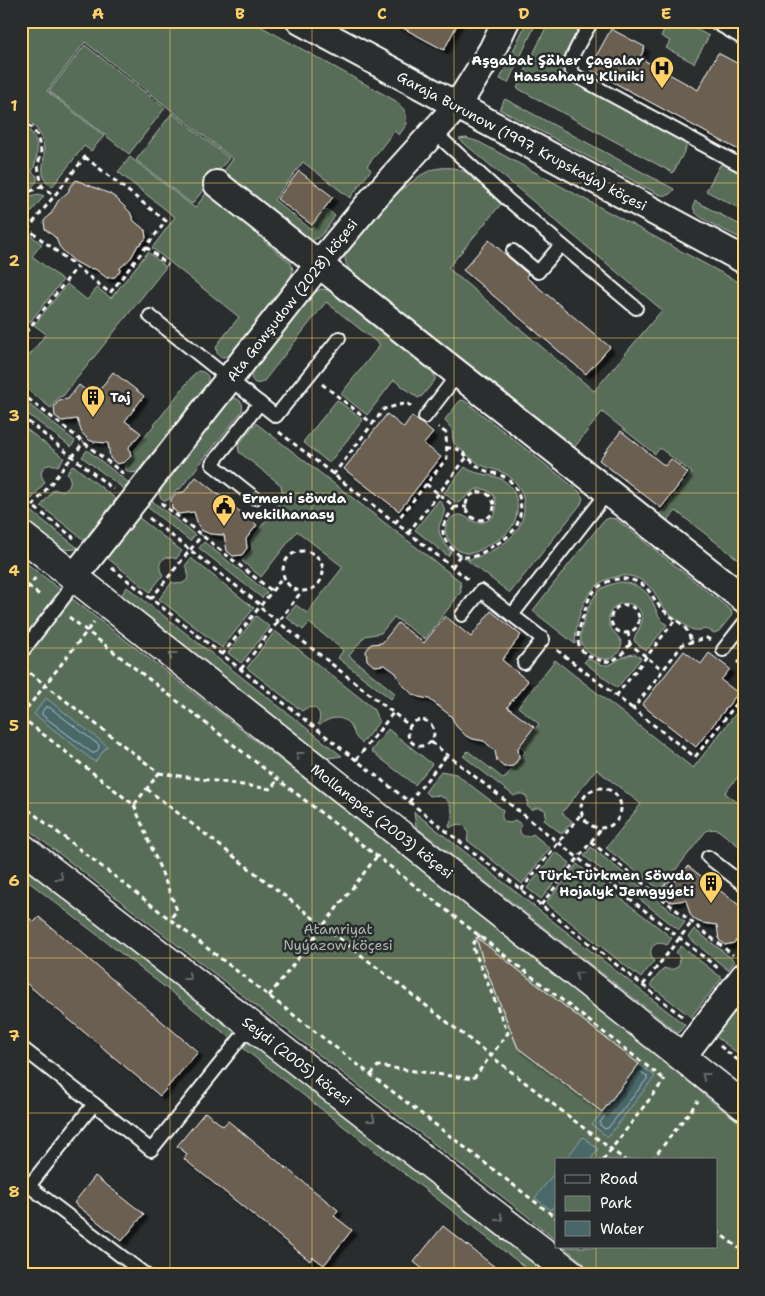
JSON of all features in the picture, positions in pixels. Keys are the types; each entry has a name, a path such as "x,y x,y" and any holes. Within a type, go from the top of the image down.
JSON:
{"street":[{"name":"Garaja Burunow (1997, Krupskaýa) köçesi","path":"300,21 744,260"},
{"name":"Ata Gowşudow (2028) köçesi","path":"74,577 319,264 372,200 457,106 492,50 506,21"},
{"path":"217,184 744,599"},
{"name":"Mollanepes (2003) köçesi","path":"21,535 676,1065 744,1106"},
{"name":"Seýdi (2005) köçesi","path":"21,847 573,1275"},
{"path":"676,1065 736,969"}],"lane":[{"path":"592,21 569,65 571,71 576,76 744,167"},
{"path":"713,21 744,39"},
{"path":"433,131 507,199 636,308"},
{"path":"513,251 538,272 561,244"},
{"path":"150,316 276,416 339,338"},
{"path":"425,417 458,374"},
{"path":"255,498 212,464 260,403"},
{"path":"512,615 608,492"},
{"path":"21,653 65,596 74,577"},
{"path":"462,615 481,591 543,639 524,663"},
{"path":"723,650 744,624"},
{"path":"708,857 744,885"},
{"path":"21,1047 151,1150 251,1025"},
{"path":"94,1104 25,1183 146,1275"}],"path":[{"path":"21,120 32,128 37,135 41,151 38,166 42,186 54,196"},
{"path":"85,157 166,221 110,293 28,229 54,196 85,157"},
{"path":"21,193 29,192 42,186"},
{"path":"146,247 168,265"},
{"path":"21,349 25,344 26,332 77,267"},
{"path":"21,325 26,332"},
{"path":"21,393 131,480"},
{"path":"339,397 373,424"},
{"path":"333,475 384,409 407,403 446,433 447,458 395,522"},
{"path":"21,416 120,494"},
{"path":"273,428 481,591"},
{"path":"33,506 84,442"},
{"path":"446,448 456,448 484,470 498,474 509,481 518,493 521,510 516,526 505,539 476,555 467,557 454,550 443,534 442,529 447,517 455,507"},
{"path":"408,533 467,457"},
{"path":"426,484 455,507 466,506"},
{"path":"480,492 489,495 494,506 490,514 483,519 471,516 466,506 470,497 474,493 480,492"},
{"path":"21,497 75,539"},
{"path":"160,502 272,591"},
{"path":"149,517 410,726"},
{"path":"151,599 202,535"},
{"path":"222,654 283,576 284,564 291,554 304,550 316,554 323,565 322,578 314,588 302,592 241,670"},
{"path":"452,567 461,555"},
{"path":"109,566 688,1021"},
{"path":"21,596 38,575"},
{"path":"283,576 290,587 302,592"},
{"path":"630,644 615,660 606,662 588,656 578,643 579,628 589,600 597,588 604,583 622,578 636,582 650,591 657,604 686,629 691,642"},
{"path":"622,606 634,608 639,616 639,622 636,627 628,632 617,630 612,623 613,614 616,609 622,606"},
{"path":"70,618 665,1080"},
{"path":"96,620 21,717 134,805 177,910 170,919"},
{"path":"616,696 675,620"},
{"path":"628,632 630,644 663,670"},
{"path":"633,709 683,644 707,638 744,666"},
{"path":"543,639 695,757 744,694"},
{"path":"21,667 159,773 271,788 278,780"},
{"path":"356,760 393,713"},
{"path":"423,719 434,728 431,742 419,746 412,744 408,738 408,731 416,720 423,719"},
{"path":"431,742 680,938 736,969"},
{"path":"409,802 447,755"},
{"path":"134,805 159,773"},
{"path":"522,890 581,814 582,801 590,791 602,788 614,792 622,802 621,816 613,826 601,829 589,824 581,814"},
{"path":"147,789 622,1158"},
{"path":"21,804 555,1218"},
{"path":"541,905 601,829"},
{"path":"591,842 692,922 736,969"},
{"path":"269,996 377,856"},
{"path":"643,985 692,922"},
{"path":"371,1075 378,1066 473,1078 491,1056 508,1033 472,944 480,936"},
{"path":"719,1045 744,1065"},
{"path":"604,1158 676,1065"},
{"path":"654,1158 701,1098"},
{"path":"718,1232 744,1252"}],"green space":[{"path":"21,21 251,21 396,101 405,111 407,124 399,135 394,131 367,166 371,170 350,198 303,162 274,200 311,229 327,209 335,216 322,234 311,241 222,174 233,159 85,42 47,91 104,136 91,151 84,146 52,187 47,183 43,174 44,145 40,135 30,122 21,116"},
{"path":"527,21 537,21 508,83 500,79"},
{"path":"549,21 586,21 564,67 565,73 570,78 686,144 686,148 673,173 517,88"},
{"path":"658,21 681,21 709,36 694,63 666,48 670,41 661,36 666,26"},
{"path":"85,45 165,108 129,154 49,91"},
{"path":"505,99 674,189 669,195 658,194 499,109"},
{"path":"172,113 229,158 192,204 136,160"},
{"path":"21,123 32,133 37,145 35,165 32,172 37,176 37,181 30,188 21,190"},
{"path":"466,138 479,142 744,285 744,564 676,511 667,521 660,515 692,473 660,448 655,454 602,412 574,448 354,275 349,269 345,260 348,249 369,223 400,191 421,175 435,169 451,168 466,172 501,204 448,268 594,391 662,310 459,139"},
{"path":"130,157 195,208 207,192 263,236 264,241 291,263 293,270 290,279 230,355 219,356 216,349 217,345 239,317 152,248 175,217 118,172"},
{"path":"724,164 744,175 744,211 706,191 720,165"},
{"path":"39,194 44,196 21,225 21,196"},
{"path":"695,201 744,227 744,240 699,216 694,209"},
{"path":"21,228 42,244 32,256 63,280 30,322 21,315"},
{"path":"148,252 166,267 63,396 59,397 51,408 21,385 21,366 46,334 34,325 67,284 87,300 97,288 111,298"},
{"path":"321,289 328,290 434,374 435,380 422,396 418,398 394,380 367,415 341,394 380,345 326,302 264,381 256,383 252,380 252,372 314,293"},
{"path":"198,371 204,372 207,375 207,384 137,472 130,473 126,470 125,466 133,452"},
{"path":"21,398 75,441 71,447 21,409"},
{"path":"233,398 241,402 243,406 242,411 180,489 177,489 168,500 164,500 160,497 159,490"},
{"path":"337,400 363,420 329,463 303,442"},
{"path":"461,400 465,401 579,491 583,498 581,504 510,593 467,560 497,548 513,535 523,517 524,506 521,491 509,476 481,465 454,443 452,429 445,421"},
{"path":"255,424 460,581 461,592 425,639 394,617 381,633 365,636 349,656 395,693 391,699 338,658 343,650 309,623 303,630 286,617 296,605 307,613 343,567 297,531 261,577 242,561 252,549 251,540 283,498 281,485 239,452 238,445"},
{"path":"21,425 64,458 58,466 49,465 43,468 41,474 45,482 32,499 21,490"},
{"path":"87,450 129,483 124,489 82,457"},
{"path":"73,465 116,499 84,540 41,506 54,489 63,491 68,487 70,481 67,473"},
{"path":"465,467 475,472 497,477 507,483 512,489 517,502 514,523 505,535 481,550 470,553 463,552 452,545 445,529 447,524 451,518 457,515 464,516 475,522 485,521 495,513 496,504 492,494 483,489 475,490 457,503 444,493"},
{"path":"151,500 195,535 190,541 146,506"},
{"path":"439,500 444,511 439,530 442,539 451,552 448,556 415,530"},
{"path":"21,503 78,548 70,550 53,543 21,517"},
{"path":"138,517 182,551 176,559 167,557 162,561 160,567 163,575 150,592 106,557"},
{"path":"609,518 616,519 731,610 732,615 719,631 714,633 707,630 692,630 667,612 648,585 630,576 619,576 605,580 589,594 577,623 575,644 533,611 603,521"},
{"path":"204,542 267,592 262,598 199,548"},
{"path":"191,558 254,608 222,648 159,599 172,582 181,584 186,580 188,574 185,566"},
{"name":"Atamriyat Nyýazow köçesi","path":"21,559 654,1050 710,1100 744,1126 744,1275 598,1275 565,1248 718,1248 718,1158 555,1158 555,1240 526,1215 21,824"},
{"path":"620,582 631,584 645,591 660,618 667,625 646,651 634,639 642,621 641,613 638,608 632,605 626,603 619,604 610,613 609,624 622,644 615,656 609,659 599,658 583,646 581,630 592,601 599,591 606,586"},
{"path":"127,587 342,756 328,758 121,595"},
{"path":"256,616 270,627 241,663 228,653"},
{"path":"275,631 373,708 379,722 362,743 344,720 336,718 320,725 318,724 320,715 316,709 310,707 302,711 247,668"},
{"path":"635,654 641,658 617,688 584,662 588,658 597,663 609,665 627,655"},
{"path":"555,660 693,768 744,703 744,769 725,793 744,807 744,850 718,830 706,831 660,890 606,848 641,804 596,769 562,813 572,821 562,834 544,820 545,810 535,808 532,810 527,806 528,800 525,795 514,796 463,756 468,751 504,779 525,752 521,748 539,724 518,707"},
{"path":"388,729 432,764 415,785 371,751"},
{"path":"441,771 456,774 503,810 502,818 504,821 511,823 515,820 521,824 520,831 522,835 530,836 533,834 550,848 522,884 467,840 468,832 464,826 458,824 450,828 452,814 450,804 442,797 436,795 429,796 425,792"},
{"path":"414,812 685,1025 678,1033 416,827"},
{"path":"591,847 685,922 679,930 584,856"},
{"path":"556,852 570,863 541,899 527,888"},
{"path":"577,864 672,938 667,945 658,943 653,947 651,953 654,961 641,978 546,903"},
{"path":"21,866 237,1033 232,1039 21,876"},
{"path":"694,929 735,961 728,970 688,937"},
{"path":"681,946 722,978 691,1017 650,985 664,968 672,969 678,966 680,960 676,952"},
{"path":"744,998 744,1058 715,1036"},
{"path":"249,1042 548,1275 535,1275 244,1049"}],"water":[{"path":"46,698 107,746 95,762 34,714"},
{"path":"639,1064 655,1076 608,1137 592,1125"},
{"path":"583,1137 598,1149 591,1158 567,1158"},
{"path":"555,1172 555,1204 551,1210 535,1198"}],"building":[{"path":"390,21 459,21 444,50"},
{"name":"Aşgabat Şäher Çagalar Hassahany Kliniki","path":"611,29 645,47 640,58 698,90 718,53 744,67 744,153 589,69"},
{"path":"299,171 333,197 312,225 277,199"},
{"path":"76,180 116,198 130,212 134,221 145,230 146,238 138,245 131,258 120,268 115,277 107,278 95,269 87,268 74,261 59,246 56,238 45,229 44,221"},
{"path":"489,240 528,274 526,277 610,347 586,374 463,270"},
{"name":"Taj","path":"113,372 144,396 125,421 141,433 129,447 131,456 125,462 117,464 110,458 108,443 89,440 82,433 77,419 62,421 55,416 54,407 59,400 68,399 79,385 94,397"},
{"path":"387,414 404,428 412,416 433,433 424,444 441,457 399,511 344,469"},
{"path":"621,431 665,466 671,459 688,473 661,508 599,460"},
{"path":"196,477 257,525 246,539 247,548 242,555 233,556 227,551 224,535 210,534 201,530 194,512 178,514 172,508 171,499 176,493 184,492"},
{"path":"491,611 521,635 502,660 528,681 507,707 534,727 518,748 519,758 513,766 504,767 497,761 495,751 484,741 466,736 456,726 451,716 429,699 412,694 402,684 396,673 385,665 374,666 367,660 366,651 371,644 382,643 398,623 424,643 445,616 471,637"},
{"path":"684,651 701,664 709,653 730,669 721,680 738,693 696,747 642,705"},
{"name":"Türk-Türkmen Söwda Hojalyk Jemgyýeti","path":"688,866 744,909 744,921 738,928 739,937 734,943 725,945 719,940 717,925 702,923 693,918 686,900 671,902 664,897 663,888 668,881 677,880"},
{"path":"21,912 34,922 39,917 198,1052 160,1096 21,979"},
{"path":"476,937 639,1064 602,1112 518,1048 484,964"},
{"path":"205,1112 223,1126 228,1121 338,1210 334,1216 352,1230 324,1265 313,1257 310,1261 184,1159 187,1154 177,1146"},
{"path":"95,1176 144,1214 122,1241 74,1203"},
{"path":"443,1226 505,1275 430,1275 414,1262"}],"place":[{"name":"Aşgabat Şäher Çagalar Hassahany Kliniki","path":"662,89"},
{"name":"Taj","path":"93,418"},
{"name":"Ermeni söwda wekilhanasy","path":"224,527"},
{"name":"Türk-Türkmen Söwda Hojalyk Jemgyýeti","path":"711,904"}]}
